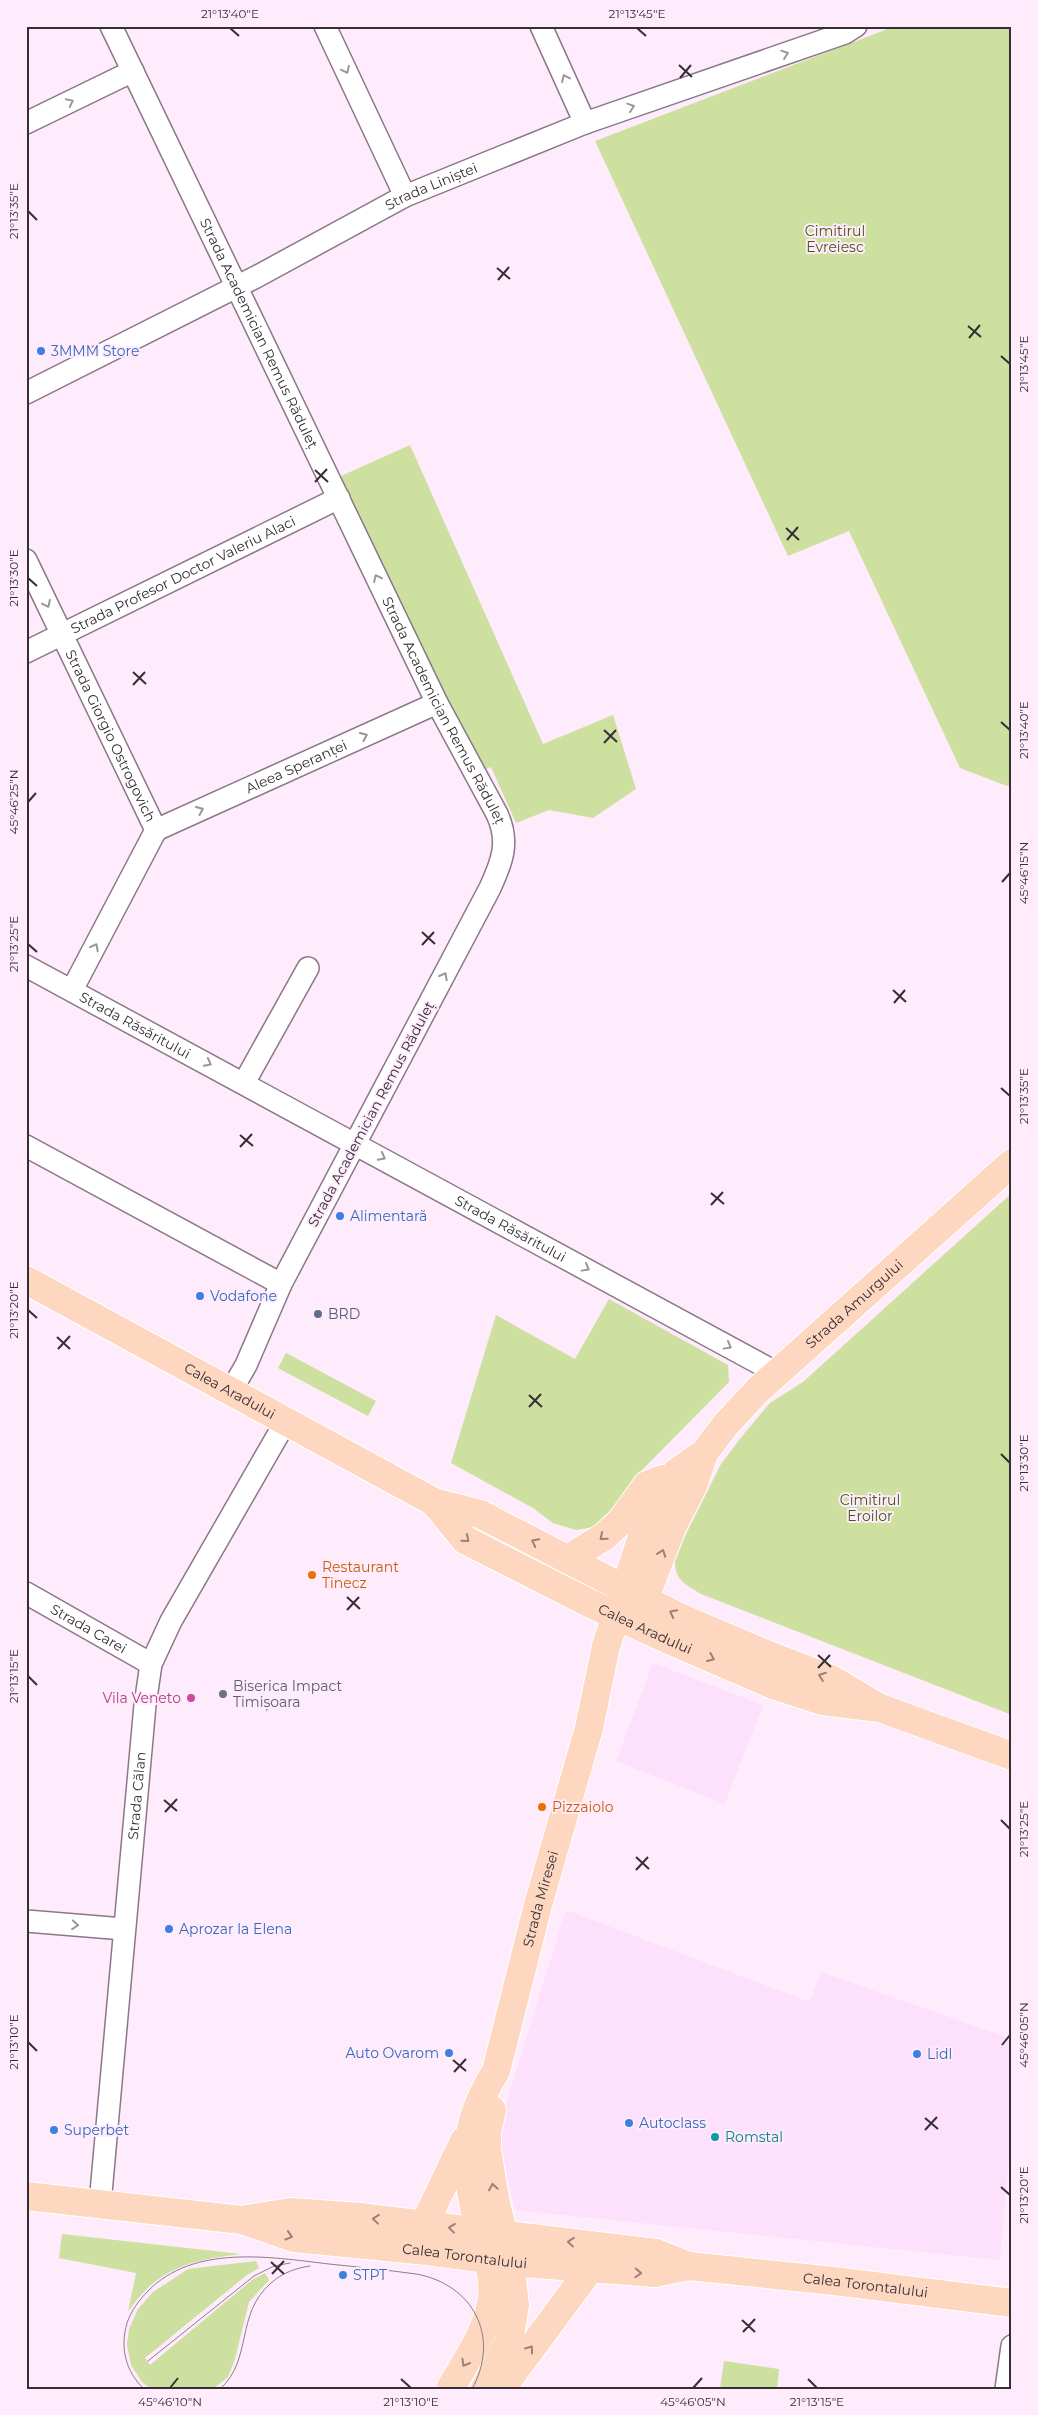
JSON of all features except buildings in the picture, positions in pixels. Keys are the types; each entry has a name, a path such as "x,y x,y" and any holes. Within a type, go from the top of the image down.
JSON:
{"main road":[{"name":"Strada Amurgului","path":"635,1594 647,1522 659,1495 677,1472 704,1453 727,1423 777,1373 1012,1163"},
{"name":"Calea Aradului","path":"26,1280 434,1502 480,1514 635,1594 744,1645 832,1679 880,1708 1012,1756"},
{"name":"Strada Amurgului","path":"635,1594 693,1486 704,1453"},
{"path":"568,1559 605,1536 622,1520 647,1485 677,1472"},
{"name":"Calea Aradului","path":"434,1502 465,1540 625,1620 773,1685 822,1701 880,1708"},
{"name":"Strada Miresei","path":"491,2233 487,2132 497,2088 496,2071 538,1905 589,1728 635,1594"},
{"name":"Strada Miresei","path":"496,2071 486,2086 470,2128 467,2154 468,2173 491,2233 499,2261"},
{"path":"424,2224 470,2128"},
{"name":"Calea Torontalului","path":"26,2196 242,2220 294,2238 427,2251 499,2261 655,2273 688,2266"},
{"name":"Calea Torontalului","path":"242,2220 291,2212 424,2224 656,2253 688,2266 834,2281 1012,2303"},
{"path":"450,2389 470,2353 488,2314 499,2261"},
{"path":"485,2389 504,2355 512,2329 515,2292 499,2261"},
{"path":"501,2389 590,2269"}],"street":[{"name":"Strada Academician Remus Răduleț","path":"111,26 238,286 436,703 503,827 504,853 490,888 354,1142 281,1284 246,1365 231,1391"},
{"path":"326,26 405,196"},
{"path":"540,26 585,123"},
{"name":"Strada Liniștei","path":"26,392 238,286 405,196 585,123 845,33 856,26"},
{"path":"26,123 133,71"},
{"name":"Strada Profesor Doctor Valeriu Alaci","path":"26,652 62,636 339,498"},
{"name":"Strada Giorgio Ostrogovich","path":"26,560 156,830 72,990"},
{"name":"Aleea Speranței","path":"156,830 436,703"},
{"name":"Strada Răsăritului","path":"26,966 354,1142 777,1373"},
{"path":"244,1083 308,968"},
{"path":"26,1146 281,1284"},
{"name":"Strada Călan","path":"100,2204 145,1705 151,1664 171,1621 286,1421"},
{"name":"Strada Carei","path":"26,1593 151,1664"},
{"path":"26,1921 124,1930"},
{"path":"1006,2389 1012,2346"}],"shaded area":[{"path":"653,1663 763,1705 725,1804 616,1761"},
{"path":"566,1910 810,2002 821,1972 1012,2039 1012,2126 1000,2260 515,2210 497,2133"}],"green space":[{"name":"Cimitirul Evreiesc","path":"884,26 1012,26 1012,784 1007,786 960,768 849,531 788,556 595,141 885,30"},
{"path":"410,445 543,744 613,715 636,789 593,818 549,810 516,823 491,767 474,774 330,481"},
{"name":"Cimitirul Eroilor","path":"1012,1193 1012,1715 701,1594 681,1580 676,1570 675,1556 721,1464 770,1403 803,1382"},
{"path":"609,1299 728,1365 729,1382 641,1471 620,1501 594,1527 576,1530 553,1523 533,1508 451,1463 496,1315 575,1359"},
{"path":"286,1353 376,1401 368,1416 278,1368"},
{"path":"62,2234 241,2254 191,2263 163,2276 139,2297 128,2312 136,2273 59,2258"},
{"path":"256,2261 259,2268 247,2275 145,2358 150,2365 252,2280 265,2273 269,2280 249,2302 235,2359 228,2377 213,2389 151,2389 142,2382 131,2365 127,2345 129,2329 138,2309 153,2292 188,2269"},
{"path":"724,2361 779,2369 777,2389 720,2389"}],"tram line":[{"path":"144,2389 128,2367 124,2350 127,2323 141,2298 167,2276 187,2266 210,2260 234,2257 282,2259 416,2274 436,2280 453,2289 466,2301 476,2316 482,2332 484,2350 480,2370 472,2389"},
{"path":"148,2361 254,2276 274,2266 290,2263"},
{"path":"220,2389 237,2365 252,2309 260,2295 280,2276 310,2266"}],"place":[{"name":"3MMM Store","path":"41,351"},
{"name":"Alimentară","path":"340,1216"},
{"name":"Vodafone","path":"200,1296"},
{"name":"BRD","path":"318,1314"},
{"name":"Restaurant Tinecz","path":"312,1575"},
{"name":"Biserica Impact Timișoara","path":"223,1694"},
{"name":"Vila Veneto","path":"191,1698"},
{"name":"Pizzaiolo","path":"542,1807"},
{"name":"Aprozar la Elena","path":"169,1929"},
{"name":"Auto Ovarom","path":"449,2053"},
{"name":"Lidl","path":"917,2054"},
{"name":"Autoclass","path":"629,2123"},
{"name":"Superbet","path":"54,2130"},
{"name":"Romstal","path":"715,2137"},
{"name":"STPT","path":"343,2275"}]}
